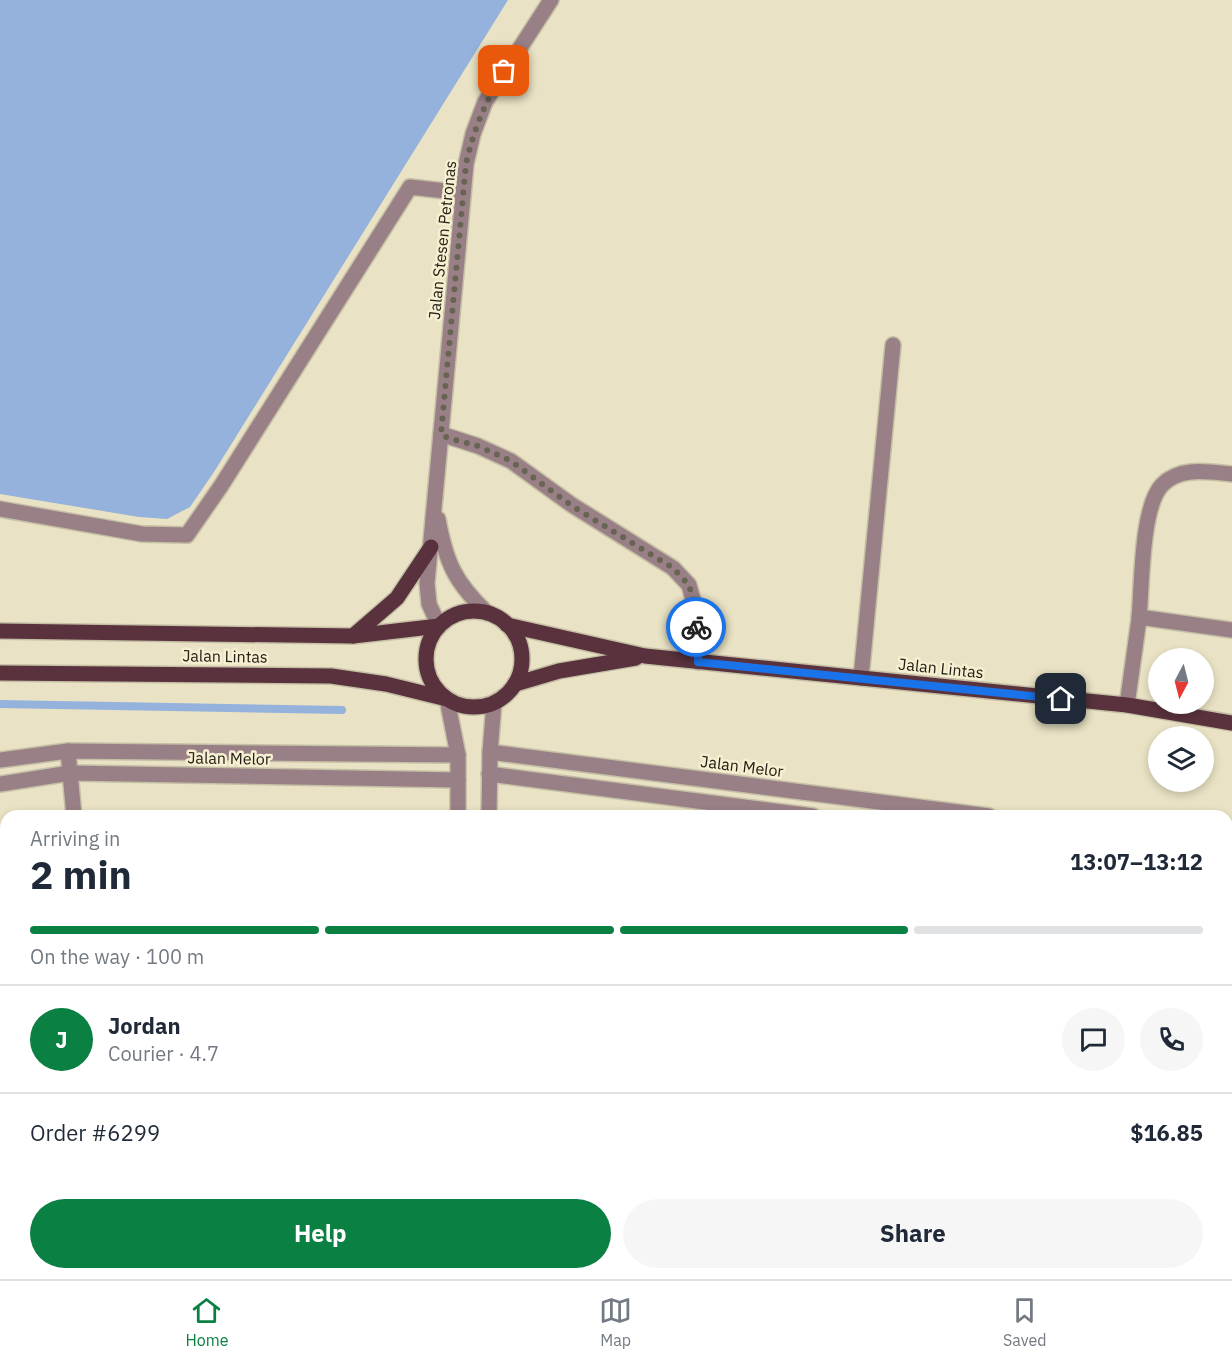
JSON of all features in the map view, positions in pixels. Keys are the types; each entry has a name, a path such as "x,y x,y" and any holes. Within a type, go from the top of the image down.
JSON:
{"main road":[{"path":"353,636 397,598 430,547"},
{"path":"474,611 487,613 498,617 517,638 522,653 521,669 515,684 506,695 494,703 470,707 458,705 437,690 429,678 426,651 431,637 439,626 461,613 474,611"},
{"name":"Jalan Lintas","path":"507,625 645,656 1127,705 1232,723"},
{"name":"Jalan Lintas","path":"0,632 353,636 439,626"},
{"name":"Jalan Lintas","path":"515,684 559,671 645,656"},
{"name":"Jalan Lintas","path":"0,673 303,674 386,684 447,699"}],"street":[{"name":"Jalan Stesen Petronas","path":"439,626 429,604 427,583 466,164 473,134 485,102 551,0"},
{"path":"0,509 142,534 187,535 221,486 410,187 463,193"},
{"path":"861,678 893,345"},
{"path":"441,434 478,446 511,461 572,506 673,568 689,585 695,607 698,662"},
{"path":"1127,705 1139,617 1147,523 1153,497 1163,484 1175,475 1191,472 1232,474"},
{"name":"Jalan Stesen Petronas","path":"435,504 448,561 467,593 487,613"},
{"path":"1139,617 1232,630"},
{"path":"447,699 458,755 458,810"},
{"path":"489,810 494,703"},
{"path":"68,751 73,810"},
{"name":"Jalan Melor","path":"0,760 68,751 458,755"},
{"name":"Jalan Melor","path":"490,752 927,810"},
{"name":"Jalan Melor","path":"0,783 70,773 458,780"},
{"path":"489,774 767,810"}],"water":[{"path":"0,0 508,0 214,472 190,507 167,519 139,517 0,494"}],"waterway":[{"path":"0,704 342,710"}],"way so far":[{"path":"504,71 485,102 473,134 466,164 441,434 478,446 511,461 572,506 673,568 689,585 695,607 696,627"}],"route":[{"path":"696,627 698,662 1061,699"}]}
